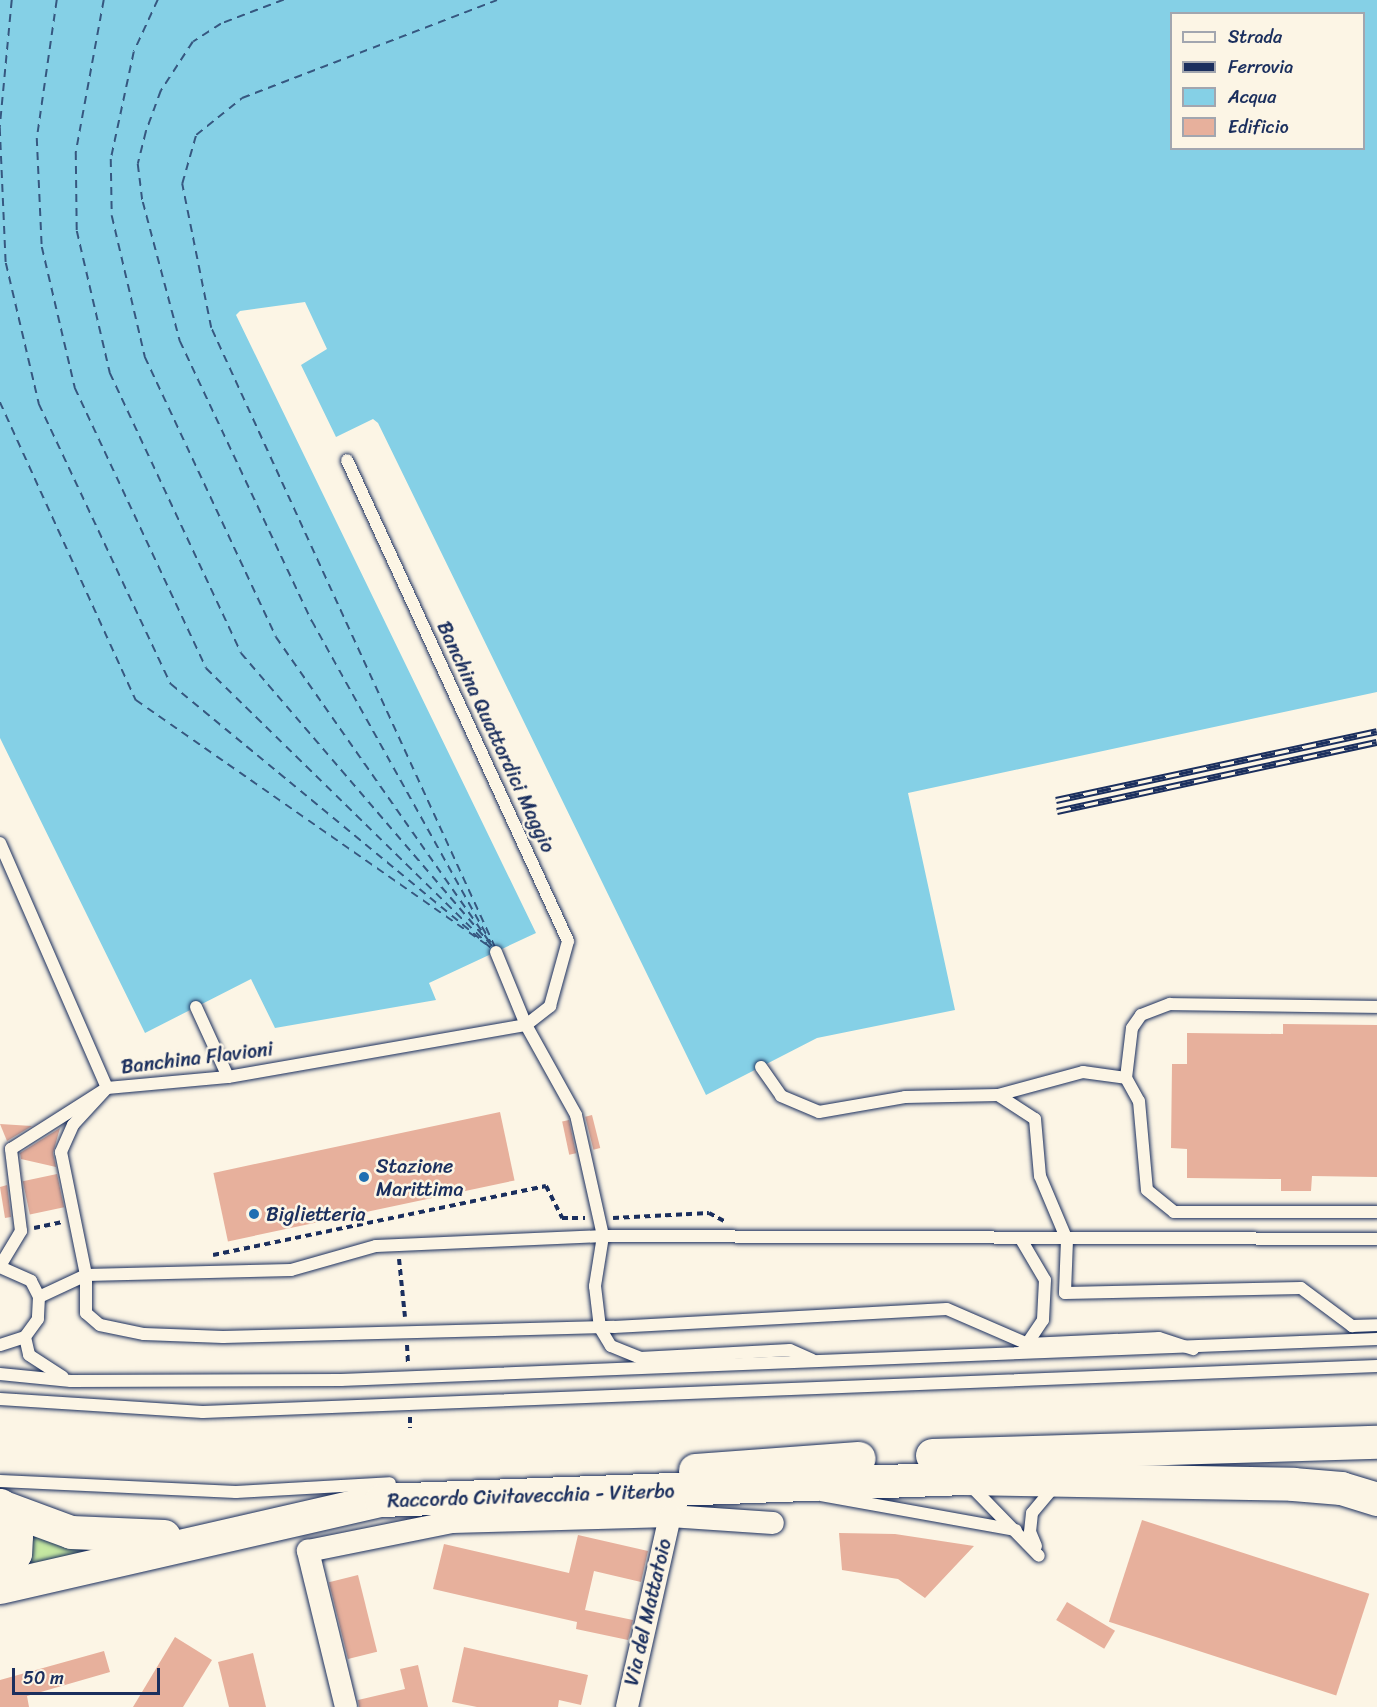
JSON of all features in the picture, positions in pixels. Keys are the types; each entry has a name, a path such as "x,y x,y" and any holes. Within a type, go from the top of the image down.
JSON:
{"main road":[{"name":"Raccordo Civitavecchia - Viterbo","path":"1,1498 71,1532 152,1538 395,1483 932,1455 1377,1442"},
{"name":"Raccordo Civitavecchia - Viterbo","path":"0,1587 381,1500 963,1478 1293,1484 1341,1488 1377,1499"},
{"path":"0,1579 15,1553 16,1536 1,1498"}],"street":[{"path":"346,1707 308,1551 452,1522 670,1516 773,1522"},
{"name":"Via del Mattatoio","path":"627,1707 670,1516"}],"lane":[{"name":"Banchina Quattordici Maggio","path":"347,460 568,940 550,1006 526,1025"},
{"path":"0,843 107,1088 73,1125 61,1152 86,1275 86,1313 100,1325 144,1334 600,1328 947,1309 1028,1344 1159,1338 1193,1349"},
{"path":"496,952 526,1025 576,1115 603,1236 595,1286 600,1328 611,1346 640,1358 790,1350 814,1361"},
{"path":"1377,1007 1170,1004 1141,1015 1132,1028 1125,1078 1139,1101 1147,1190 1174,1212 1377,1212"},
{"path":"196,1007 228,1077"},
{"name":"Banchina Flavioni","path":"0,1267 21,1231 11,1149 107,1088 228,1077 526,1025"},
{"path":"761,1067 781,1096 819,1112 905,1097 998,1095 1083,1072 1125,1078"},
{"path":"998,1095 1035,1119 1040,1176 1067,1239 1065,1293 1301,1288 1352,1326 1377,1325"},
{"path":"39,1297 86,1275 291,1270 376,1246 603,1236 1022,1241 1377,1239"},
{"path":"1018,1354 1028,1344 1042,1320 1045,1280 1022,1241"},
{"path":"0,1267 31,1281 39,1297 38,1319 25,1337 0,1345"},
{"path":"25,1337 29,1355 43,1368 71,1381"},
{"path":"0,1374 71,1381 341,1380 1193,1349 1377,1339"},
{"path":"0,1399 203,1412 1377,1366"},
{"path":"932,1455 963,1478 1040,1556 1030,1532 1032,1513 1042,1495 1066,1479"},
{"path":"1,1498 236,1492 395,1483"},
{"path":"791,1486 852,1504 1016,1530"}],"green space":[{"path":"28,1531 109,1545 22,1568"}],"water":[{"path":"0,0 1377,0 1377,692 908,793 955,1010 817,1038 706,1095 378,423 373,419 336,437 301,365 327,349 305,302 240,311 236,315 536,933 429,983 436,1000 275,1028 251,979 145,1033 0,738"}],"building":[{"path":"1283,1024 1377,1025 1377,1177 1312,1176 1311,1191 1281,1191 1281,1179 1187,1178 1187,1149 1171,1148 1172,1064 1187,1064 1187,1033 1283,1034"},
{"name":"Stazione Marittima","path":"500,1112 515,1180 228,1241 213,1173"},
{"path":"592,1115 600,1148 593,1150 585,1117"},
{"path":"569,1120 576,1153 569,1155 562,1121"},
{"path":"0,1124 32,1126 7,1141"},
{"path":"60,1128 53,1153 56,1167 21,1159 20,1153"},
{"path":"57,1174 64,1207 30,1215 23,1181"},
{"path":"7,1185 11,1217 5,1218 0,1187"},
{"path":"1142,1520 1369,1594 1336,1696 1109,1622"},
{"path":"839,1533 895,1534 974,1546 925,1598 898,1579 842,1570"},
{"path":"578,1535 648,1551 641,1582 594,1571 585,1610 633,1620 628,1640 576,1629 577,1622 433,1589 444,1544 569,1573"},
{"path":"358,1575 377,1652 348,1659 329,1582"},
{"path":"1067,1602 1115,1631 1104,1649 1056,1620"},
{"path":"175,1637 212,1660 183,1707 133,1707"},
{"path":"464,1647 588,1675 581,1705 559,1700 558,1707 477,1707 452,1702"},
{"path":"104,1651 110,1672 27,1696 29,1707 0,1707 0,1680"},
{"path":"253,1653 266,1707 229,1707 218,1662"},
{"path":"418,1665 428,1707 359,1707 358,1700 405,1689 400,1669"}],"ferry route":[{"path":"12,0 0,128 6,263 39,404 171,684 493,949"},
{"path":"57,0 37,138 42,247 75,388 206,668 487,943"},
{"path":"104,0 76,152 77,231 110,373 241,653 492,946"},
{"path":"158,0 134,52 111,159 112,216 145,357 276,637 494,948"},
{"path":"284,0 221,24 193,42 161,91 146,132 138,164 143,202 180,341 312,621 491,943"},
{"path":"495,948 211,328 182,184 196,135 242,98 497,0"},
{"path":"0,402 136,700 486,944"}],"railway":[{"path":"1056,800 1377,731"},
{"path":"1057,811 1377,742"}],"place":[{"name":"Stazione Marittima","path":"364,1177"},
{"name":"Biglietteria","path":"254,1214"}]}
